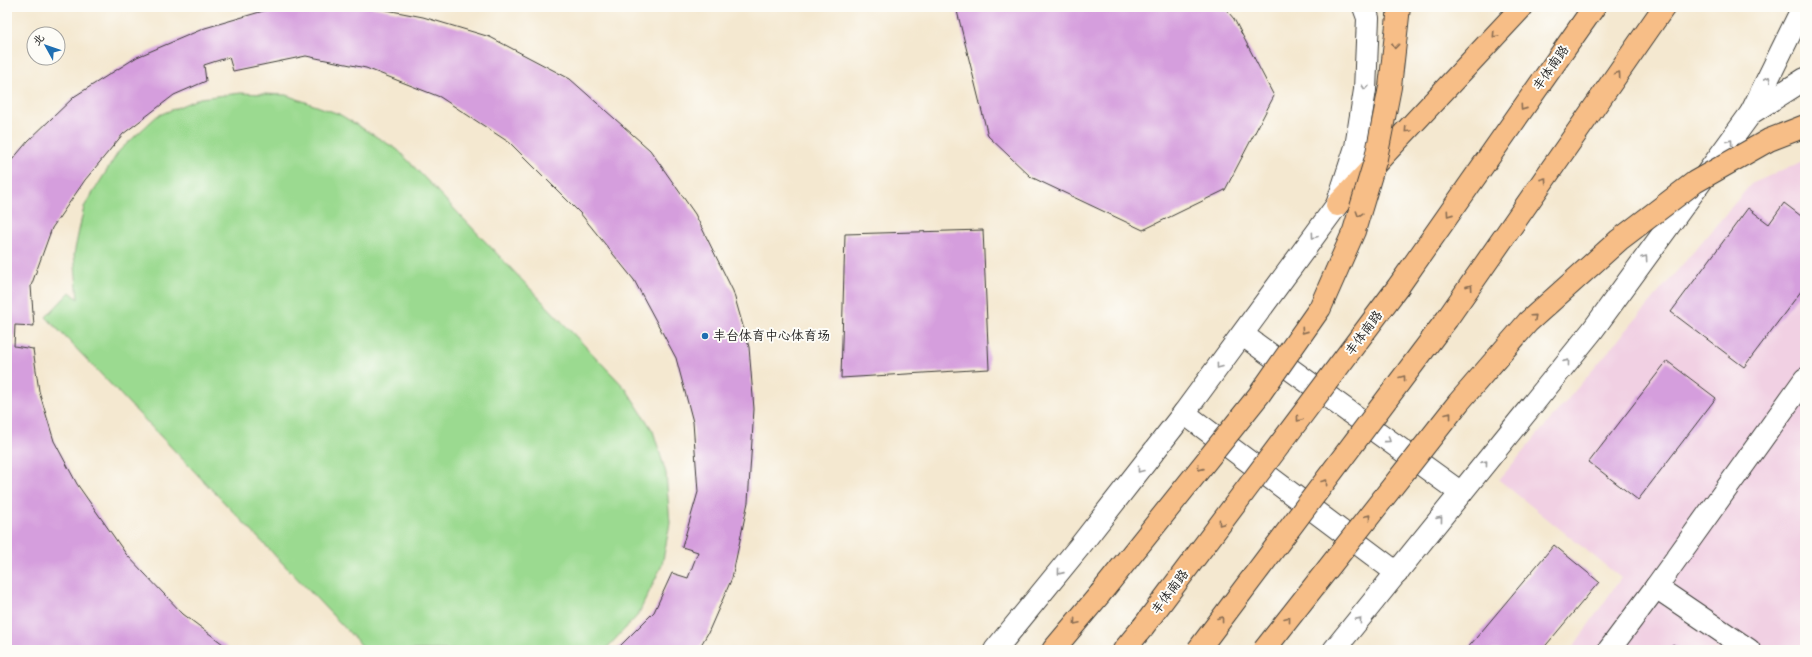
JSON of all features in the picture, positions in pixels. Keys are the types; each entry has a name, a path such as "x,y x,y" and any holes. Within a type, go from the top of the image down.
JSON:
{"highway":[{"path":"1053,650 1100,594 1259,394 1320,308 1354,232 1376,158 1390,87 1399,7"},
{"path":"1337,205 1522,7"},
{"name":"丰体南路","path":"1124,650 1143,627 1398,288 1594,7"},
{"path":"1198,650 1447,319 1664,7"},
{"path":"1264,650 1459,402 1528,322 1619,240 1695,182 1769,140 1805,126"}],"street":[{"path":"995,650 1080,546 1184,413 1243,335 1337,205 1356,147 1365,90 1368,18 1364,7"},
{"path":"1334,650 1592,331 1751,114 1803,7"},
{"path":"1751,114 1805,79"},
{"path":"1243,335 1461,493"},
{"path":"1609,650 1805,379"},
{"path":"1184,413 1397,573"},
{"path":"1656,587 1748,650"}],"shaded area":[{"path":"1805,160 1805,650 1571,650 1621,578 1499,480 1751,184"}],"green space":[{"path":"241,93 286,95 339,114 398,150 626,389 653,431 666,473 670,523 662,565 638,615 605,650 366,650 46,317 70,292 78,299 74,254 84,207 119,151 157,116 200,98"}],"building":[{"name":"丰台体育中心体育场","path":"277,7 371,7 423,17 490,37 570,79 650,150 695,214 733,291 749,347 754,409 748,502 732,578 708,633 698,650 616,650 654,612 672,573 688,578 698,552 682,547 698,492 693,422 676,358 634,280 580,213 510,143 440,97 366,68 306,56 233,71 229,57 204,65 206,81 174,95 123,134 85,180 52,228 31,286 34,326 15,325 14,346 33,349 39,391 54,441 77,484 126,554 183,614 231,650 7,650 7,166 28,141 75,96 137,57 205,28"},
{"path":"956,7 1224,7 1234,19 1274,96 1225,190 1143,230 1031,177 988,136"},
{"path":"1784,203 1805,219 1805,286 1744,367 1671,312 1748,208 1769,224"},
{"path":"983,230 989,369 841,378 845,234"},
{"path":"1667,361 1716,398 1638,500 1589,462"},
{"path":"1554,545 1599,582 1542,650 1466,650"},
{"path":"1673,644 1680,650 1669,650"}],"place":[{"name":"丰台体育中心体育场","path":"705,336"}]}
